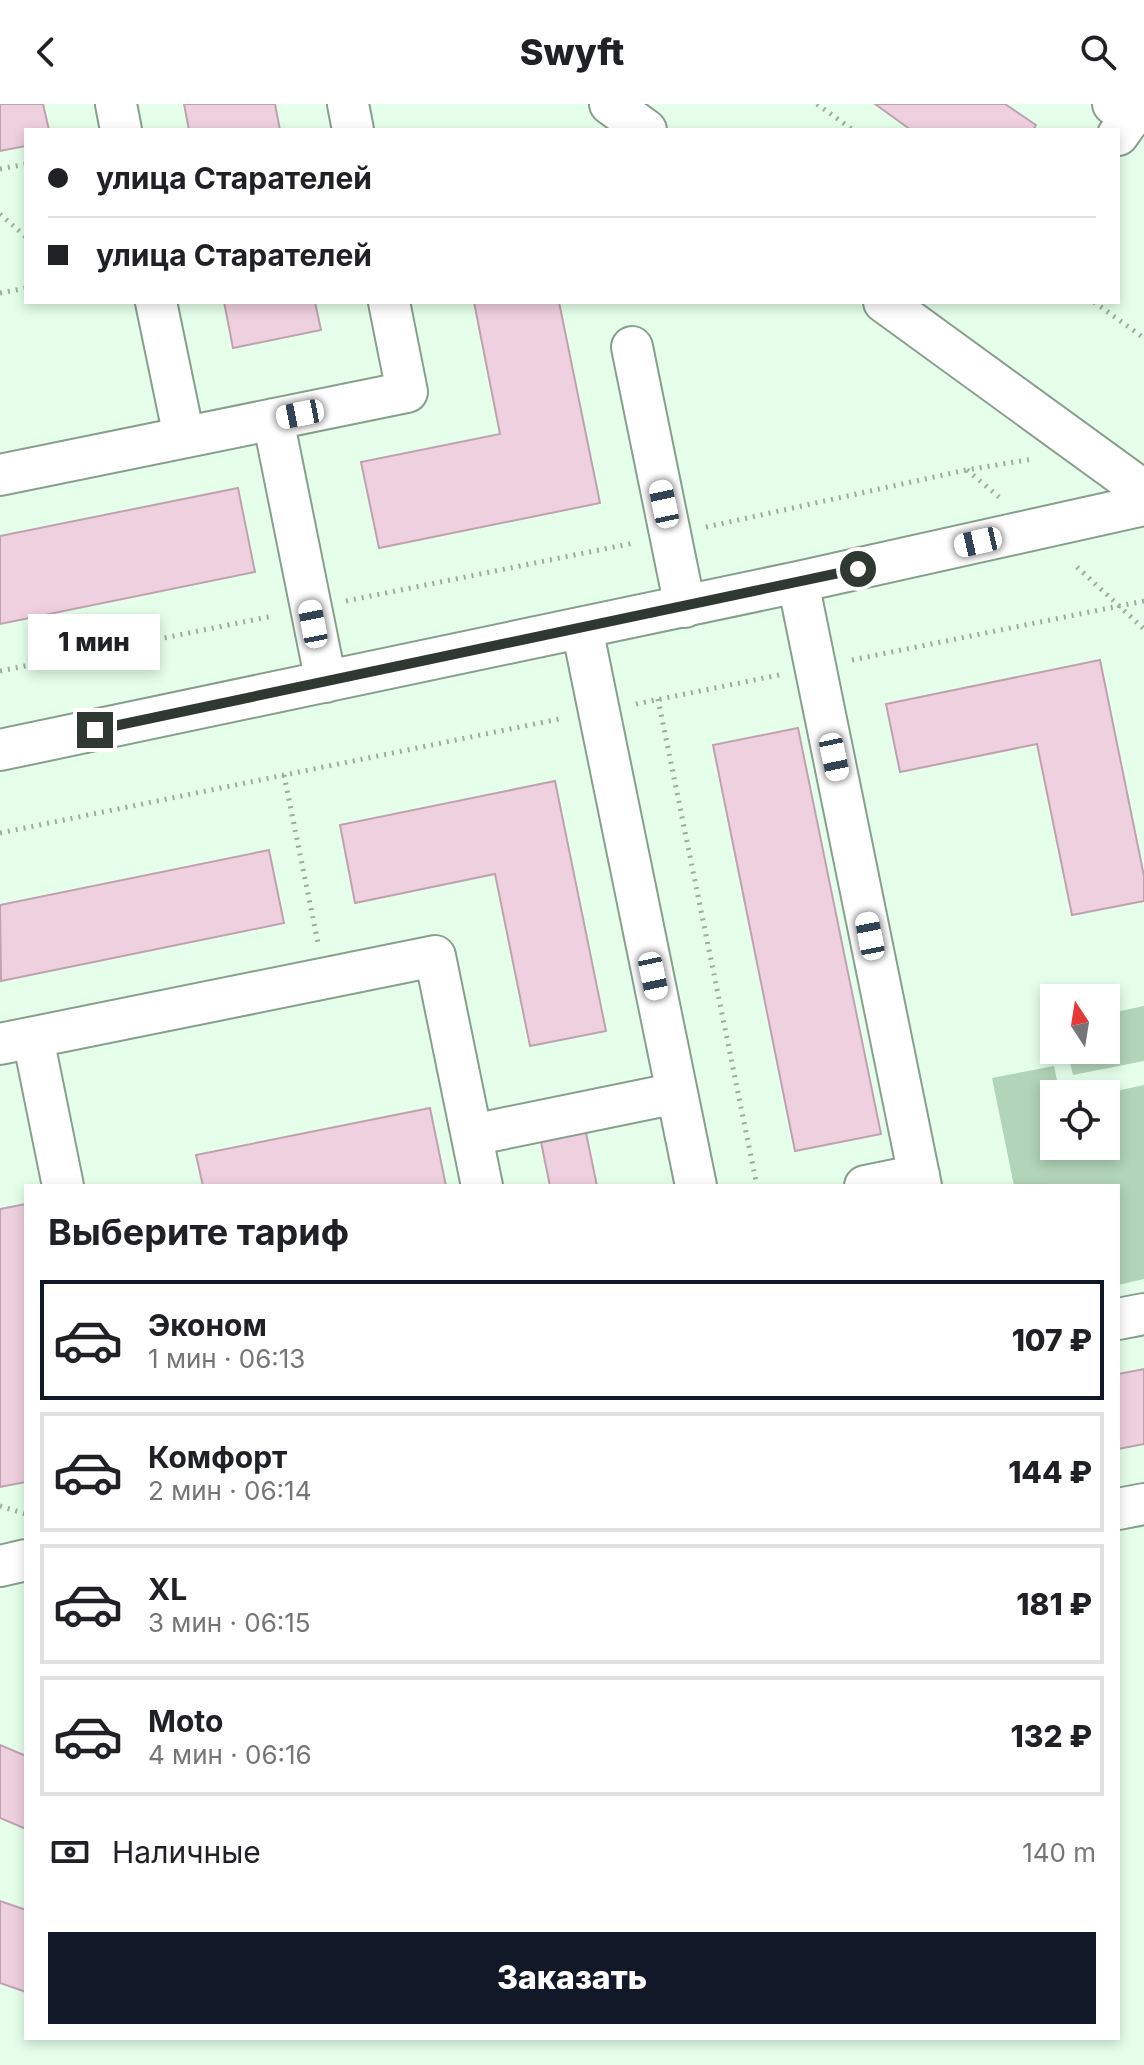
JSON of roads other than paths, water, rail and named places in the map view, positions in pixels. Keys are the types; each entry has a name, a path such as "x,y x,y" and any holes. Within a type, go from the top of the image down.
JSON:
{"street":[{"path":"116,104 121,128"},
{"path":"348,104 353,128"},
{"path":"610,104 643,128"},
{"path":"1113,104 1131,117 1120,132"},
{"path":"156,304 184,437"},
{"path":"0,475 407,392 389,304"},
{"path":"887,304 1144,491"},
{"path":"632,347 685,607"},
{"path":"273,419 326,682"},
{"path":"0,750 685,607 1144,505"},
{"path":"798,582 920,1180 883,1184"},
{"path":"582,628 696,1184"},
{"path":"62,1184 16,1041 435,956 482,1184"},
{"path":"472,1135 677,1093"},
{"path":"1120,1319 1144,1314"},
{"path":"1120,1509 1144,1504"},
{"path":"0,1566 24,1560"}]}
